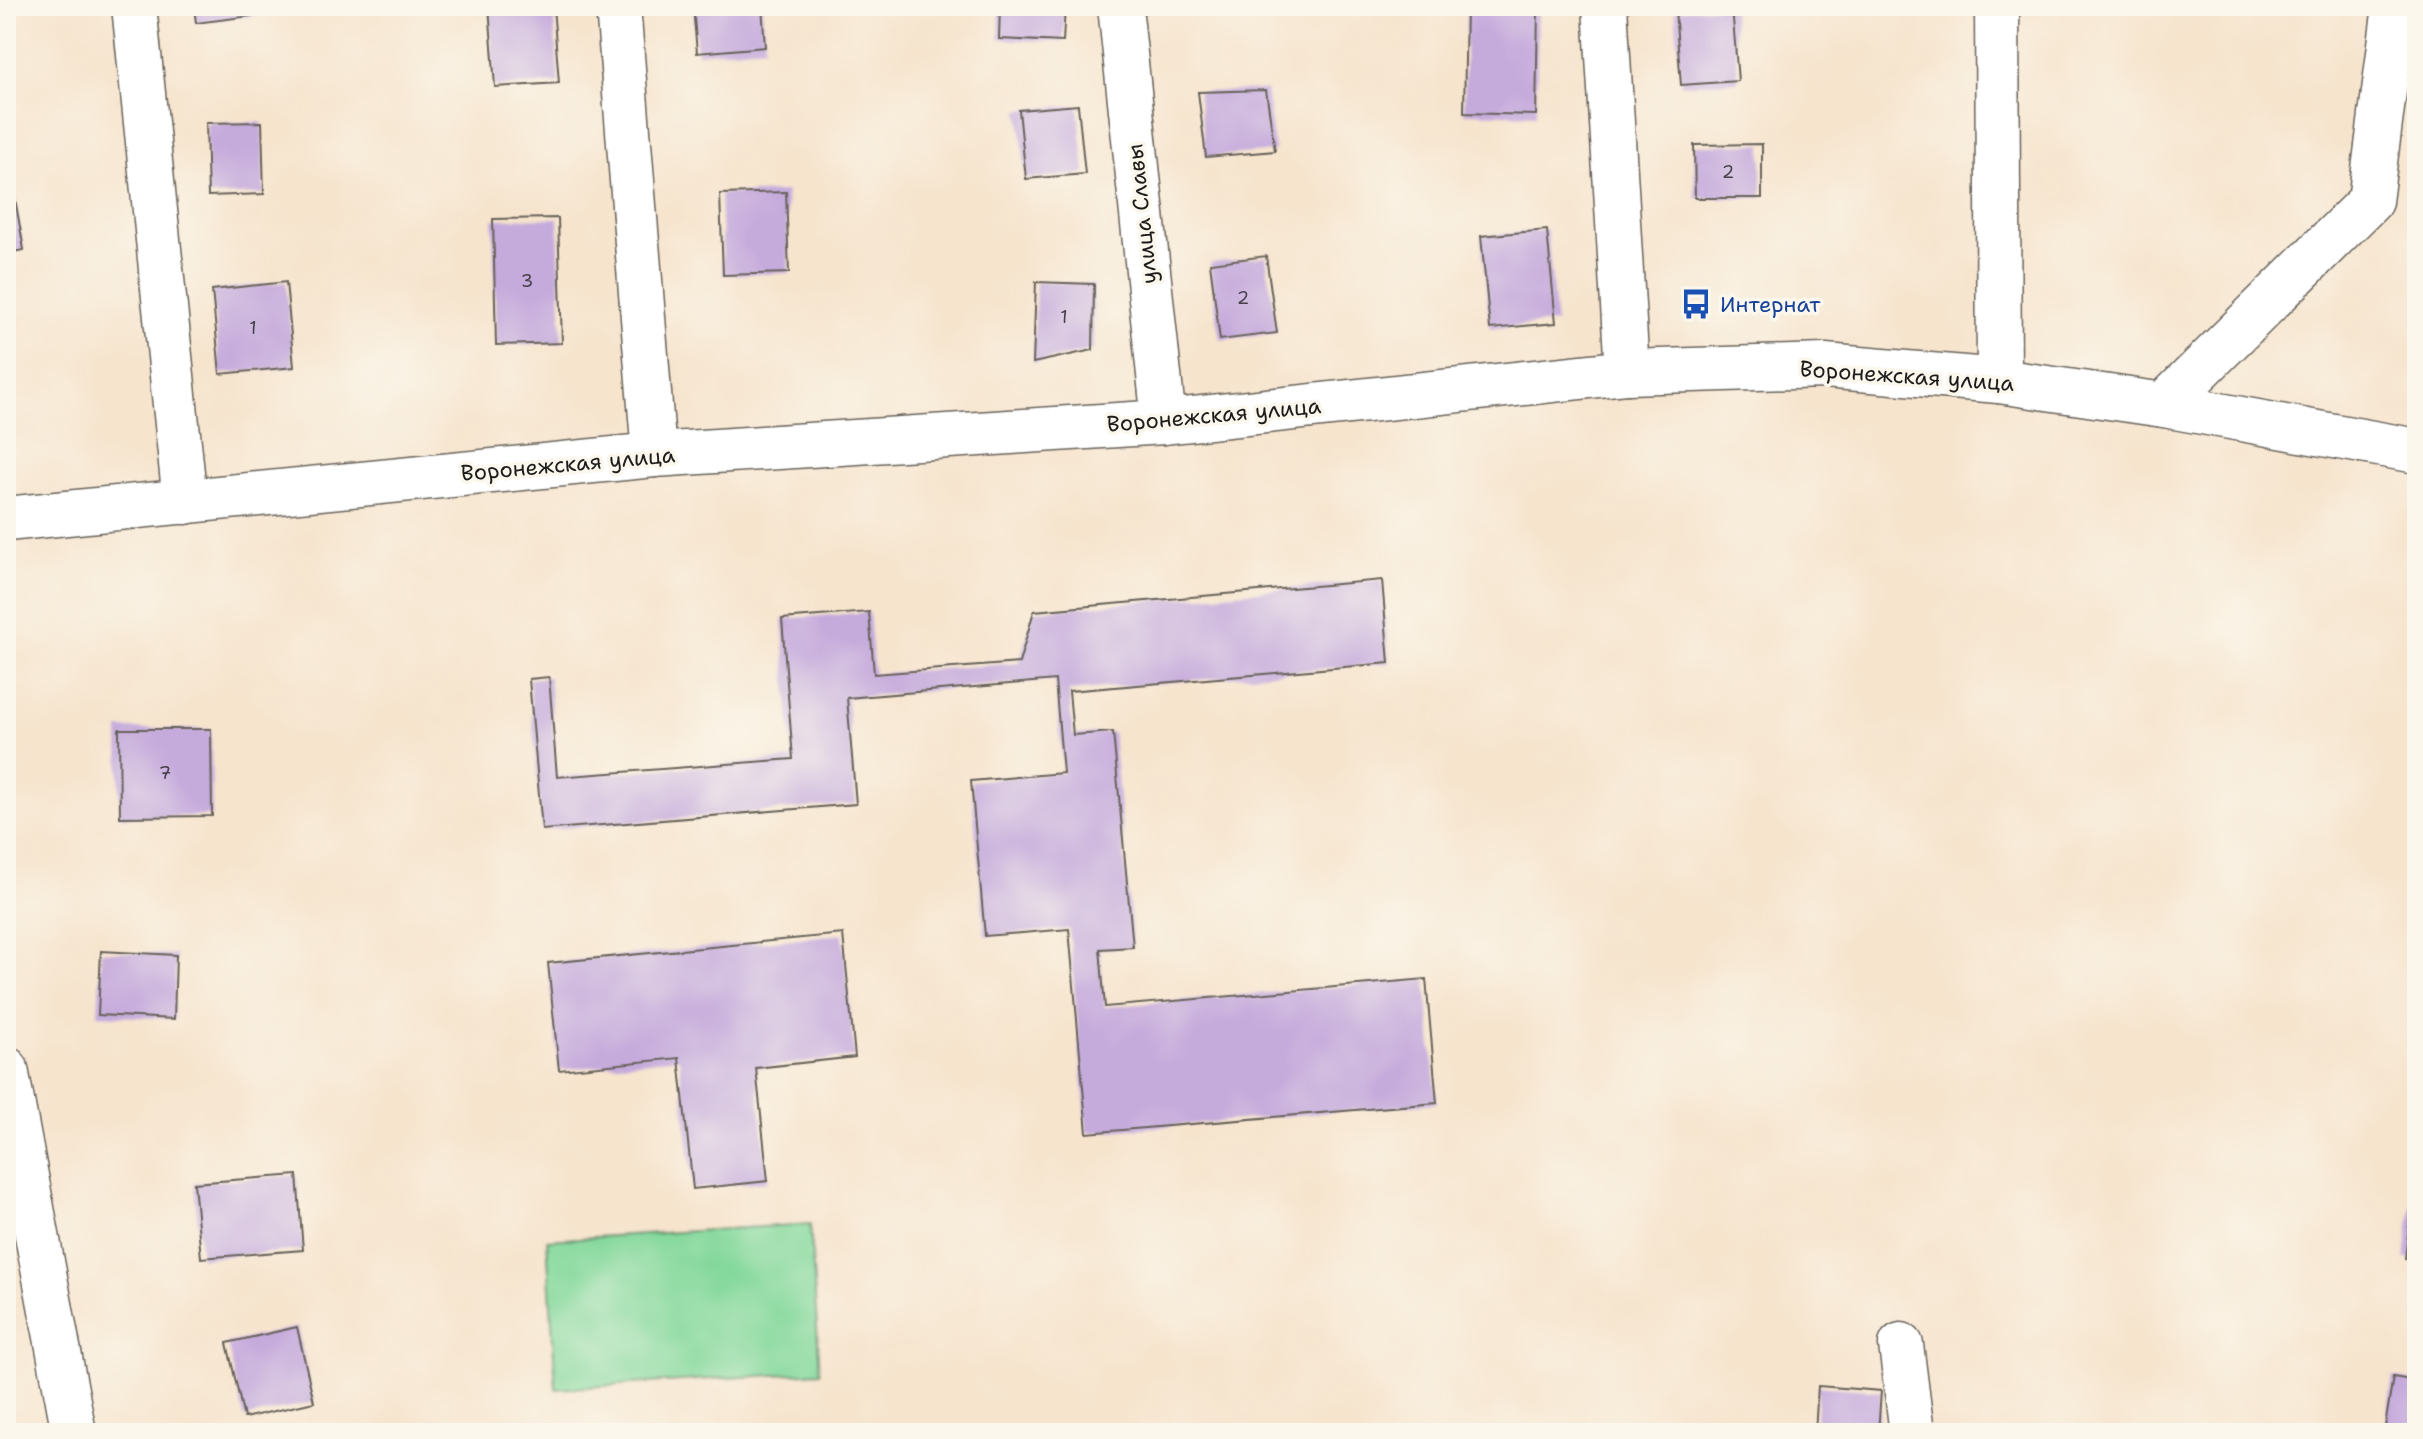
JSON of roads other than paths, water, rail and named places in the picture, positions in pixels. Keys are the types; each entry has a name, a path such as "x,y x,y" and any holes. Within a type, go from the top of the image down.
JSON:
{"street":[{"path":"134,6 185,502"},
{"path":"618,6 654,455"},
{"name":"улица Славы","path":"1120,6 1164,422"},
{"path":"1605,6 1627,372"},
{"path":"1997,6 1999,381"},
{"path":"2164,405 2370,201 2395,6"},
{"name":"Воронежская улица","path":"6,519 654,455 1164,422 1627,372 1825,366 1999,381 2164,405 2417,451"},
{"path":"6,1069 74,1433"},
{"path":"1901,1345 1912,1433"}],"place":[{"name":"Интернат","path":"1696,304"}]}
